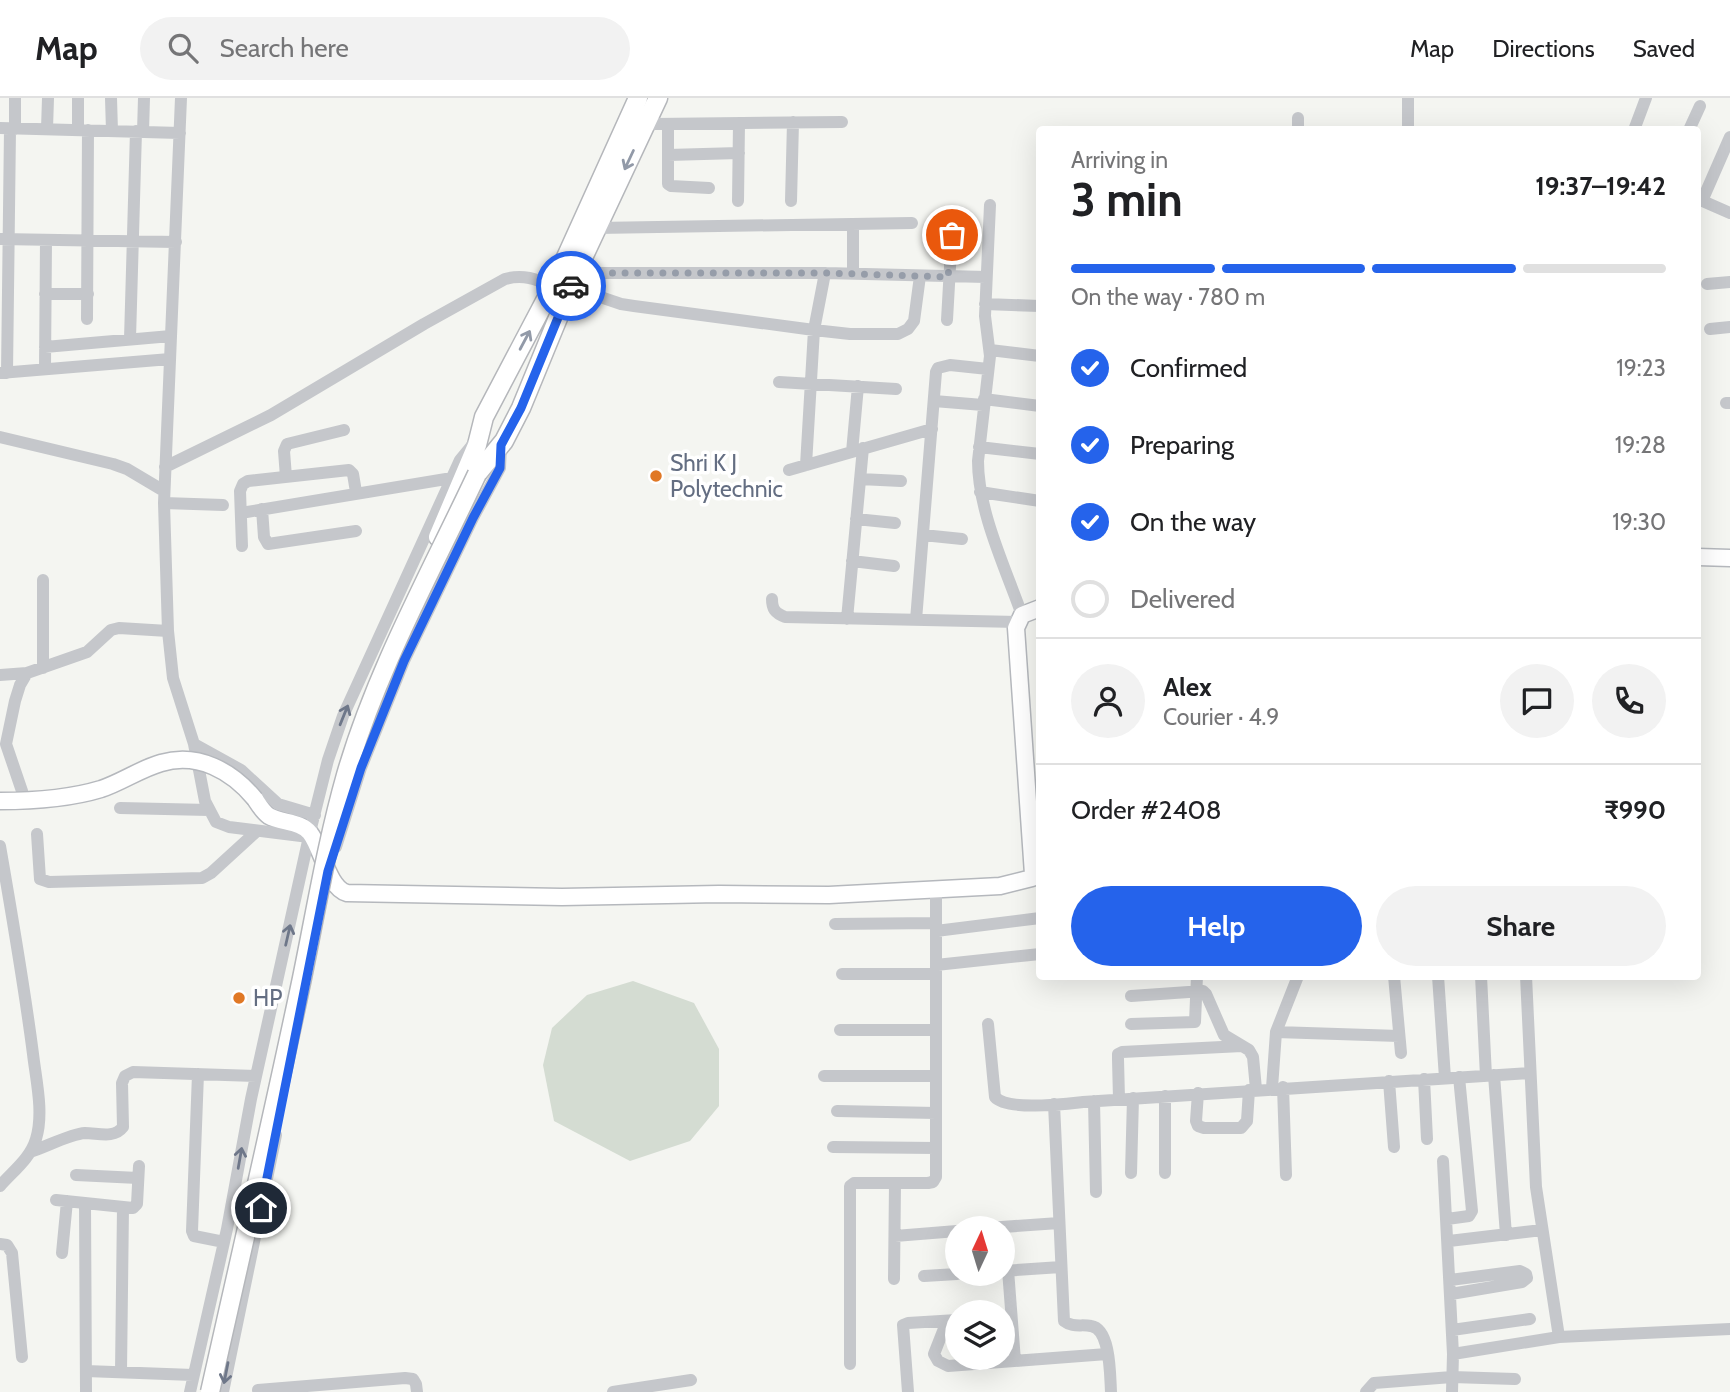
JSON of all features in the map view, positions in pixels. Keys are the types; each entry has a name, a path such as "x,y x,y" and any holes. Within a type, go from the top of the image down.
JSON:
{"highway":[{"path":"210,1392 329,843 359,734 472,471 484,417 597,228 638,120 638,98"},
{"path":"196,1383 248,1185 322,837 343,756 385,649 435,543 472,471 501,445 521,408 564,282 638,120 658,98"}],"main road":[{"path":"1701,549 1730,550"},
{"path":"1701,557 1730,558"},
{"path":"1035,874 1016,628 1020,618 1036,610"},
{"path":"0,801 44,801 71,797 103,788 160,763 179,759 197,761 232,776 271,817 301,826 309,835 341,892 346,893 562,897 829,895 1000,886 1035,874"},
{"path":"332,877 562,889 936,884 1035,874"}],"street":[{"path":"15,98 8,128 5,165 4,373 170,359"},
{"path":"47,130 48,98"},
{"path":"78,98 83,130 88,241 87,319"},
{"path":"111,98 112,131"},
{"path":"130,339 133,242 144,98"},
{"path":"181,98 164,497 168,631 175,687 194,744 209,810 216,822 257,831 309,835"},
{"path":"1408,98 1408,126"},
{"path":"1636,126 1646,98"},
{"path":"1691,126 1700,106"},
{"path":"638,120 668,124 842,122"},
{"path":"791,201 793,122"},
{"path":"738,201 739,123"},
{"path":"668,124 668,184 709,188"},
{"path":"8,128 180,132"},
{"path":"1701,198 1730,137"},
{"path":"668,155 738,153"},
{"path":"1701,200 1730,213"},
{"path":"772,599 772,608 785,617 916,620 1020,618 978,477 990,349 985,304 990,205"},
{"path":"947,320 953,214"},
{"path":"597,228 912,223"},
{"path":"853,224 853,274"},
{"path":"4,239 176,242"},
{"path":"44,369 46,240"},
{"path":"806,465 814,330 825,273"},
{"path":"165,467 271,415 424,324 515,276 564,282 825,273 986,277"},
{"path":"564,282 621,304 814,330 886,335 898,334 908,329 914,321 920,276"},
{"path":"1707,284 1730,282"},
{"path":"45,294 88,294"},
{"path":"985,304 1036,306"},
{"path":"1710,329 1730,327"},
{"path":"45,347 171,336"},
{"path":"990,349 1036,355"},
{"path":"916,620 936,372 938,368 950,365 988,369"},
{"path":"779,382 896,389"},
{"path":"846,619 860,479 857,450 858,386"},
{"path":"934,401 1036,406"},
{"path":"789,470 932,429"},
{"path":"286,477 284,451 287,444 344,430"},
{"path":"0,437 127,469 164,497 223,505"},
{"path":"190,1392 196,1383 257,1076 328,760 343,716 452,478 465,452 478,440"},
{"path":"223,1392 332,877 361,768 404,661 500,468 501,445"},
{"path":"979,447 1036,454"},
{"path":"242,546 240,491 248,481 349,470 353,474 356,492"},
{"path":"241,513 452,478"},
{"path":"860,479 901,481"},
{"path":"981,492 1036,500"},
{"path":"262,509 264,537 268,544 356,531"},
{"path":"856,519 895,523"},
{"path":"923,535 962,539"},
{"path":"852,561 894,566"},
{"path":"43,580 43,667"},
{"path":"0,675 27,673 87,652 111,630 119,628 168,631"},
{"path":"23,791 3,744 17,693 27,673"},
{"path":"194,744 241,770 278,804 315,815"},
{"path":"120,808 209,810"},
{"path":"37,834 40,879 49,882 202,878 257,831"},
{"path":"0,846 5,903 27,1009 37,1083 38,1125 30,1152 0,1186"},
{"path":"850,1364 850,1186 854,1183 933,1182 936,1177 936,891"},
{"path":"835,924 936,927 1036,918"},
{"path":"842,974 936,970 1036,955"},
{"path":"1198,980 1224,1035 1243,1046 1253,1058 1247,1121 1241,1128 1204,1129 1198,1126 1198,1093"},
{"path":"1131,1024 1195,1022 1205,980"},
{"path":"1286,1175 1277,1088 1276,1032 1296,980"},
{"path":"1394,980 1401,1053"},
{"path":"1438,980 1445,1078"},
{"path":"1481,980 1506,1235"},
{"path":"1526,980 1536,1187 1559,1337"},
{"path":"1131,996 1202,993"},
{"path":"988,1024 995,1097 1007,1104 1054,1104 1252,1089 1530,1073"},
{"path":"840,1030 936,1030"},
{"path":"1276,1032 1399,1036"},
{"path":"1119,1100 1118,1059 1122,1052 1243,1046"},
{"path":"30,1152 82,1133 113,1135 119,1132 123,1127 122,1083 125,1076 133,1072 257,1076"},
{"path":"198,1074 192,1231 194,1236 224,1242"},
{"path":"824,1076 936,1076"},
{"path":"1447,1219 1469,1216 1472,1211 1460,1077"},
{"path":"1424,1079 1427,1139"},
{"path":"1389,1081 1394,1147"},
{"path":"1165,1096 1165,1173"},
{"path":"1131,1173 1133,1098"},
{"path":"1094,1101 1096,1192"},
{"path":"1054,1104 1064,1321 1071,1325 1097,1328 1104,1339 1111,1392"},
{"path":"837,1111 936,1113"},
{"path":"833,1147 936,1148"},
{"path":"1443,1161 1449,1241 1452,1392"},
{"path":"62,1254 61,1201 133,1208 137,1204 139,1172 76,1175"},
{"path":"894,1279 895,1183"},
{"path":"85,1203 86,1392"},
{"path":"121,1372 123,1207"},
{"path":"1015,1226 1059,1223"},
{"path":"1449,1241 1542,1230"},
{"path":"894,1236 945,1232"},
{"path":"0,1244 7,1245 12,1254 22,1357"},
{"path":"1015,1269 1061,1266"},
{"path":"1450,1280 1520,1271 1527,1274 1527,1278 1522,1282 1451,1294"},
{"path":"924,1276 945,1275"},
{"path":"1452,1329 1530,1319"},
{"path":"908,1392 903,1325 945,1320"},
{"path":"1453,1354 1559,1337 1730,1329"},
{"path":"945,1333 934,1354 945,1365"},
{"path":"1015,1361 1107,1354"},
{"path":"86,1371 121,1372 196,1383"},
{"path":"1366,1392 1374,1383 1423,1386 1452,1377 1515,1379"},
{"path":"258,1390 405,1378 413,1379 417,1392"},
{"path":"613,1392 691,1380"}],"shaded area":[{"path":"633,981 694,1003 719,1049 719,1106 690,1141 630,1161 554,1121 543,1065 552,1028 587,995"}],"way so far":[{"path":"571,286 576,273 825,273 948,277 952,235"}],"place":[{"name":"Shri K J Polytechnic","path":"656,476"},
{"name":"HP","path":"239,998"}],"route":[{"path":"261,1208 328,871 361,768 404,661 500,468 501,445 521,408 571,286"}]}
